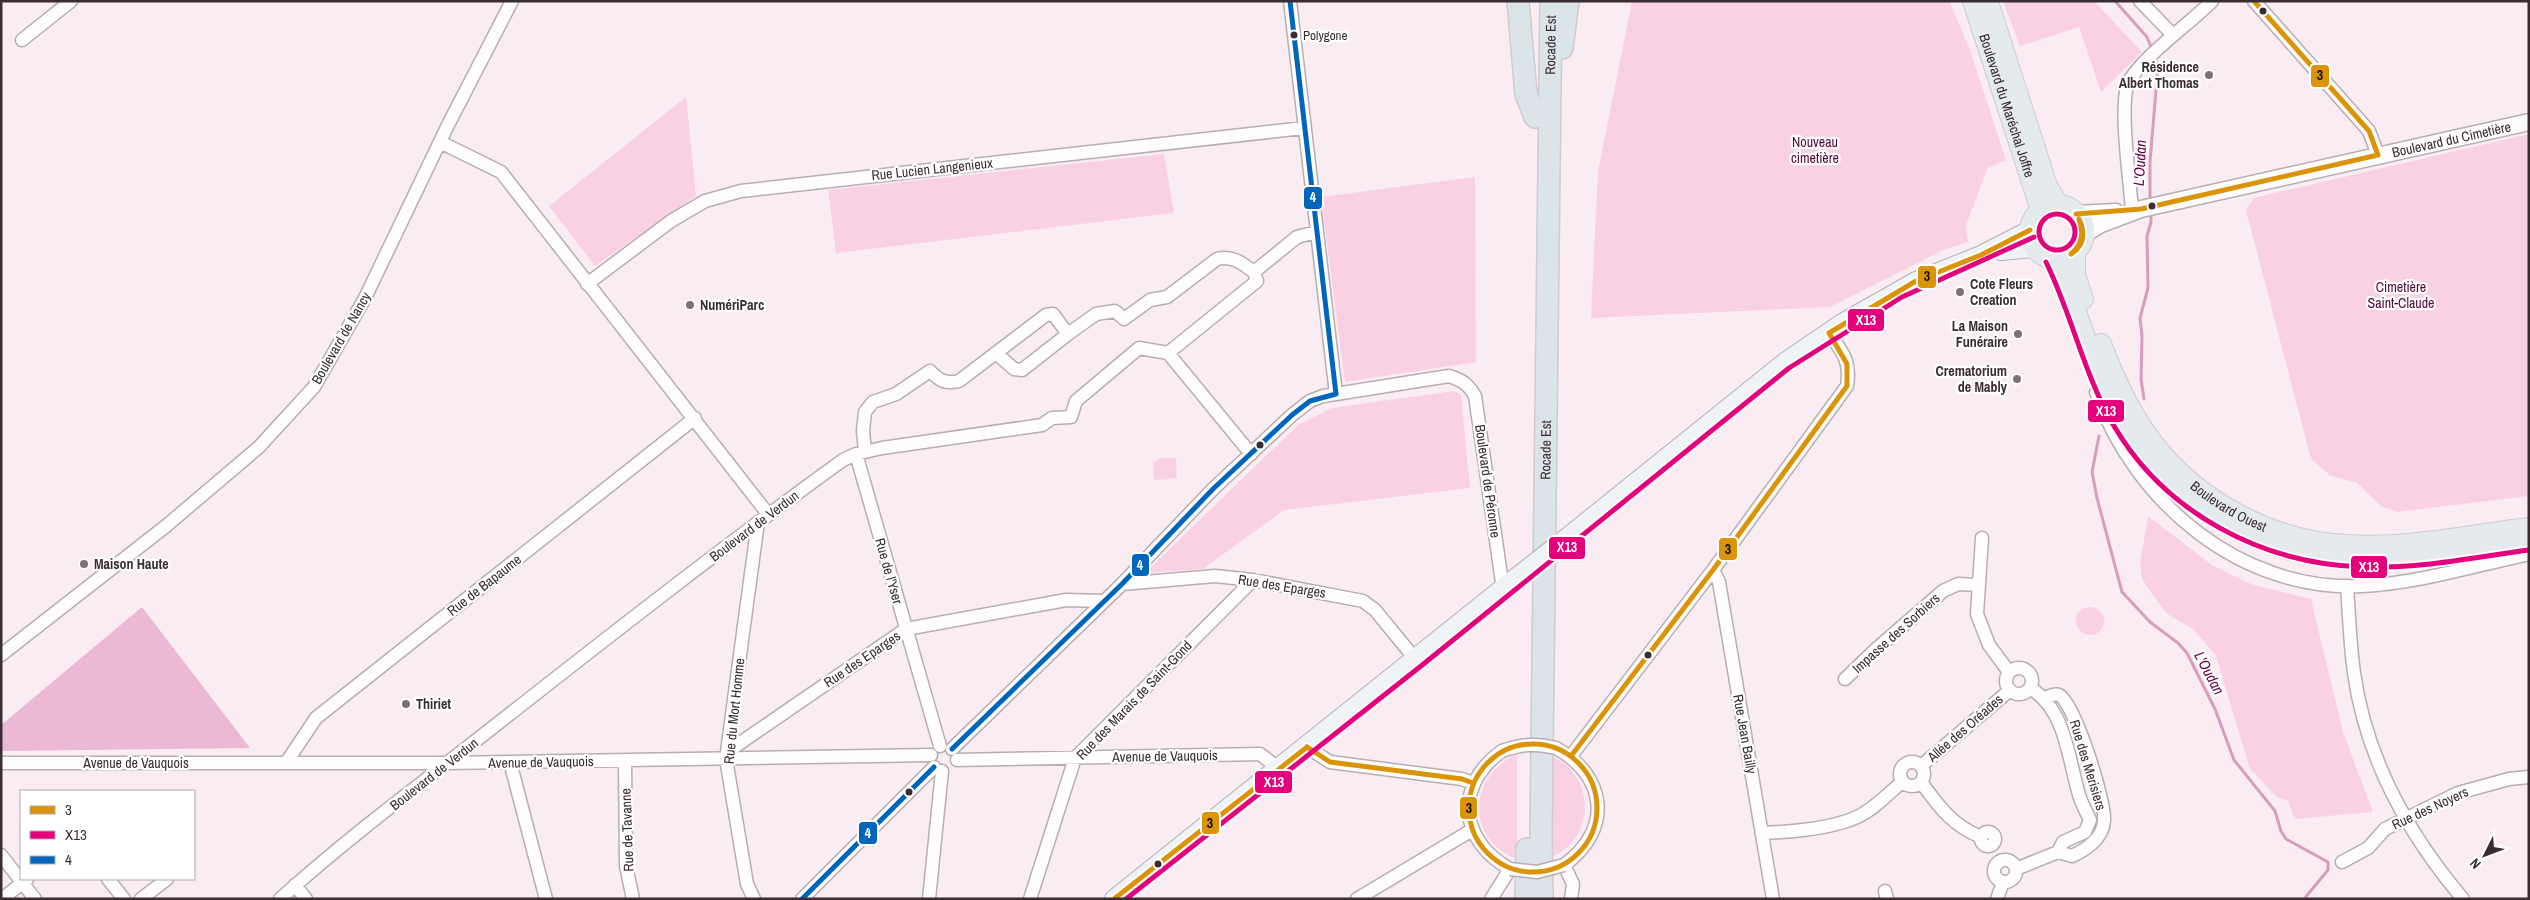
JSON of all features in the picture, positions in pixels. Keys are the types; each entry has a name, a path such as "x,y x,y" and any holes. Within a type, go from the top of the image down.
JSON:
{"highway":[{"path":"1518,1 1526,94 1534,117"},
{"name":"Rocade Est","path":"1526,899 1536,1"},
{"name":"Rocade Est","path":"1542,899 1541,812 1551,1"},
{"path":"1548,158 1555,143 1568,1"}],"main road":[{"name":"Boulevard du Maréchal Joffre","path":"1973,1 2059,210"},
{"name":"Boulevard du Maréchal Joffre","path":"1988,1 2047,186 2059,210"},
{"path":"2059,210 2083,227 2079,244 2063,259 2053,259 2042,255 2032,239 2034,218 2059,210"},
{"path":"1114,899 1416,660 1785,362 1829,333 1916,281 1980,254 2032,239"},
{"name":"Boulevard Ouest","path":"2079,244 2075,275 2103,387 2122,424 2147,459 2186,498 2214,518 2261,541 2308,555 2364,560 2404,558 2529,542"},
{"name":"Boulevard Ouest","path":"2053,259 2083,310 2133,414 2162,454 2185,478 2210,498 2241,515 2280,532 2316,543 2376,545 2529,528"}],"street":[{"path":"22,40 71,1"},
{"name":"Boulevard de Nancy","path":"1,655 166,526 230,471 258,446 314,386 365,298 440,142 512,1"},
{"path":"802,899 937,760 950,770 955,754 1213,489 1250,454 1310,401 1336,394 1290,1"},
{"path":"2140,1 2173,35"},
{"path":"2143,208 2125,108 2128,83 2173,35 2185,28 2212,1"},
{"path":"2254,1 2369,130 2378,155"},
{"name":"Boulevard du Cimetière","path":"2059,210 2083,215 2143,208 2529,122"},
{"name":"Rue Lucien Langenieux","path":"587,284 679,216 704,201 742,191 1304,128"},
{"path":"440,142 501,172 587,284 695,418 763,518"},
{"name":"Boulevard du Cimetière","path":"2079,244 2101,224 2143,208"},
{"path":"1254,272 1297,237 1316,232"},
{"path":"1068,334 1053,314 1046,316 997,354 1014,369 1022,370 1096,314 1115,311 1124,319 1150,300 1167,297 1217,259 1226,257 1236,260 1254,272 1257,282 1168,353 1250,454"},
{"path":"2083,310 2094,386 2107,421 2143,478 2171,510 2205,539 2238,558 2272,572 2315,584 2347,586 2390,583 2529,554"},
{"path":"1571,756 1713,570 1847,386 1849,373 1846,357 1829,333"},
{"name":"Boulevard de Verdun","path":"280,899 448,763 763,518 843,460 861,452 1042,425 1052,418 1071,417 1076,401 1138,348 1168,353"},
{"name":"Rue de l'Yser","path":"929,899 937,760 861,452 864,412 873,402 896,394 930,371 940,381 948,383 959,381 997,354"},
{"name":"Boulevard de Péronne","path":"1336,394 1449,376 1462,380 1470,386 1476,396 1508,584"},
{"name":"Rue de Bapaume","path":"286,763 316,718 695,418"},
{"name":"Rue du Mort Homme","path":"754,899 747,884 727,756 763,518"},
{"path":"1982,538 1977,614 1984,636 1988,646 2009,672 2018,668 2027,670 2032,678 2030,688"},
{"name":"Rue Jean Bailly","path":"1713,570 1718,582 1773,899"},
{"name":"Rue des Eparges","path":"1122,584 1215,576 1253,580 1363,601 1374,610 1416,660"},
{"name":"Rue des Marais de Saint-Gond","path":"1030,899 1075,758 1253,580"},
{"name":"Impasse des Sorbiers","path":"1845,679 1874,650 1943,591 1958,584 1978,585"},
{"path":"2347,586 2351,648 2361,710 2381,770 2406,819 2438,870 2463,899"},
{"name":"Rue des Eparges","path":"727,756 906,629 1066,600 1104,601"},
{"name":"Allée des Oréades","path":"2009,672 2006,681 2010,690 2014,693 2023,694 2030,688"},
{"name":"Rue des Merisiers","path":"2003,882 2011,880 2016,869 2058,852 2064,842 2085,832 2090,820 2078,794 2067,744 2061,727 2044,698 2030,688"},
{"name":"Allée des Oréades","path":"1921,766 2010,690"},
{"name":"Rue des Merisiers","path":"2044,698 2054,694 2060,696 2066,702 2078,726 2103,804 2104,822 2100,835 2093,843 2072,856 2058,852"},
{"path":"1529,744 1556,748 1571,756 1582,765 1595,790 1597,818 1593,832 1586,845 1564,865 1537,872 1510,869 1487,853 1472,830 1469,806 1473,783 1490,759 1502,751 1529,744"},
{"name":"Avenue de Vauquois","path":"1,763 448,763 625,761 727,756 937,760 945,745 955,754 1075,758 1260,754 1278,768"},
{"path":"1307,747 1330,762 1462,779 1473,783"},
{"name":"Rue de Tavanne","path":"625,761 626,866 633,899"},
{"path":"510,762 546,899"},
{"name":"Allée des Oréades","path":"1902,782 1899,772 1904,764 1914,762 1921,766 1924,772 1921,782"},
{"name":"Rue des Noyers","path":"2342,862 2368,848 2385,829 2465,790 2509,779 2529,777"},
{"path":"1762,833 1792,831 1857,817 1902,782 1912,786 1921,782 1943,812 1956,825 1986,841 2001,861"},
{"path":"1357,899 1472,830"},
{"path":"1,855 20,876"},
{"path":"1996,899 2003,882 1995,873 1996,865 2001,861 2011,862 2016,869"},
{"path":"1564,865 1573,884 1571,899"},
{"path":"1491,899 1510,869"},
{"path":"109,880 124,899"},
{"path":"141,899 166,880"},
{"path":"2,899 25,881 35,899"},
{"path":"296,885 306,899"}],"green space":[{"name":"Nouveau cimetière","path":"1632,1 1949,1 1970,50 2006,160 1988,168 1966,225 1968,242 1943,250 1830,307 1591,318 1598,171"},
{"path":"2003,1 2094,1 2142,52 2101,92 2079,27 2020,46"},
{"path":"686,97 696,196 595,266 549,206"},
{"name":"Cimetière Saint-Claude","path":"2529,134 2529,496 2397,512 2381,506 2357,483 2331,476 2311,459 2246,210 2254,198"},
{"path":"1164,154 1174,213 836,253 828,190"},
{"path":"1475,177 1476,362 1345,382 1321,197"},
{"path":"1454,391 1461,395 1470,488 1284,510 1203,569 1145,573 1299,424 1332,408"},
{"path":"1161,458 1176,458 1177,478 1154,480 1153,462"},
{"path":"2148,516 2212,565 2253,585 2311,599 2343,732 2373,812 2295,819 2288,801 2277,797 2250,769 2216,656 2194,630 2166,613 2142,579 2140,563"},
{"path":"2090,607 2100,611 2104,621 2100,631 2090,635 2080,631 2076,621 2080,611"},
{"path":"1517,754 1517,859 1500,850 1488,837 1481,823 1479,807 1482,792 1489,777 1501,764"},
{"path":"1551,756 1566,765 1577,778 1583,792 1585,808 1576,838 1564,850 1549,858"}],"shaded area":[{"path":"142,607 250,748 1,751 1,725"}],"waterway":[{"name":"L'Oudan","path":"2115,1 2147,37 2152,49"},
{"name":"L'Oudan","path":"2150,203 2150,162 2158,66 2155,58"},
{"name":"L'Oudan","path":"2144,399 2141,379 2142,336 2140,318 2148,288 2147,236 2151,222 2151,212"},
{"name":"L'Oudan","path":"2099,436 2092,472 2122,592 2150,622 2178,643 2187,653 2215,709 2234,760 2275,811 2281,831 2286,839 2328,862 2328,870 2304,899"}],"transit line":[{"name":"4","path":"1290,1 1336,394"},
{"name":"3","path":"2254,1 2369,131 2378,155"},
{"name":"3","path":"2076,214 2141,209 2378,155"},
{"name":"X13","path":"2057,214 2064,215 2070,219 2074,225 2075,232 2074,239 2070,245 2064,249 2057,250 2050,249 2044,245 2040,239 2039,232 2040,225 2044,219 2050,215 2057,214"},
{"name":"3","path":"2071,254 2078,246 2081,238 2082,229 2079,219"},
{"name":"3","path":"2071,254 2079,247 2082,238 2083,233 2079,219"},
{"name":"3","path":"1829,333 1916,281 1981,255 2030,230"},
{"name":"X13","path":"1126,899 1421,666 1789,368 1902,297 2034,237"},
{"name":"X13","path":"2046,262 2094,386 2114,426 2136,457 2161,485 2189,508 2220,528 2254,544 2289,556 2326,564 2363,567 2405,566 2446,562 2529,550"},
{"name":"3","path":"1571,756 1713,570 1847,386 1847,364 1829,333"},
{"name":"4","path":"952,749 1122,584 1213,489 1292,415 1310,401 1336,394"},
{"name":"3","path":"1533,744 1546,745 1558,749 1578,763 1592,783 1596,795 1597,808 1596,821 1592,833 1578,853 1558,867 1546,871 1533,872 1520,871 1508,867 1488,853 1474,833 1470,821 1469,808 1470,795 1474,783 1488,763 1508,749 1520,745 1533,744"},
{"name":"3","path":"1307,747 1330,762 1462,779 1473,783"},
{"name":"3","path":"1114,899 1307,747"},
{"name":"4","path":"802,899 934,767"}],"place":[{"name":"Polygone","path":"1294,35"},
{"name":"Résidence Albert Thomas","path":"2209,75"},
{"name":"Cote Fleurs Creation","path":"1960,292"},
{"name":"NumériParc","path":"690,305"},
{"name":"La Maison Funéraire","path":"2018,334"},
{"name":"Crematorium de Mably","path":"2017,379"},
{"name":"Maison Haute","path":"84,564"},
{"name":"Thiriet","path":"406,704"}]}
